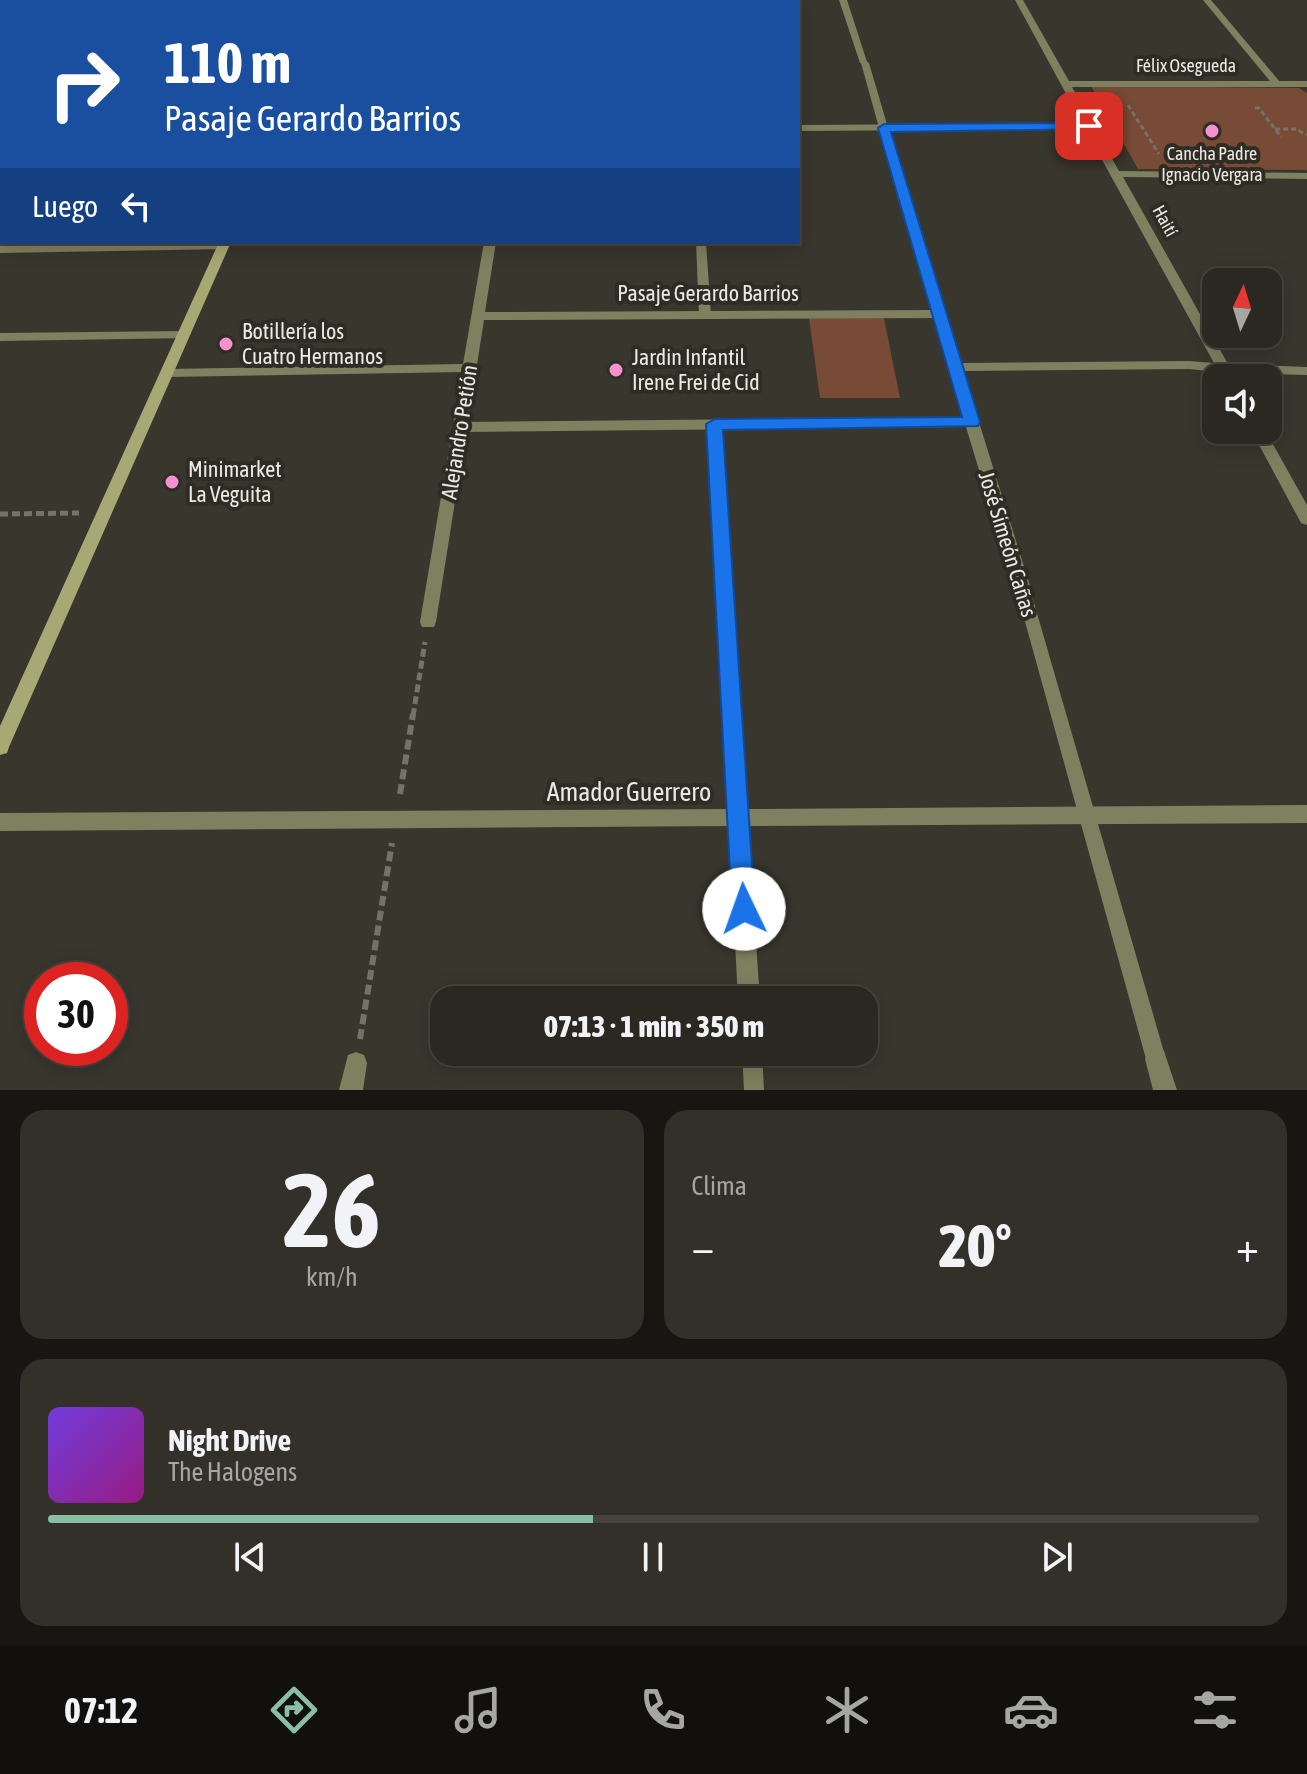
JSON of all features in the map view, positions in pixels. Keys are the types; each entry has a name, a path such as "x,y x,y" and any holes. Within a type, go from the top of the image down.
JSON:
{"street":[{"name":"José Simeón Cañas","path":"843,0 865,63"},
{"name":"Haití","path":"1019,0 1221,364"},
{"name":"Félix Osegueda","path":"1065,84 1307,84"},
{"path":"800,128 1089,126"},
{"path":"1116,174 1307,176"},
{"name":"José Simeón Cañas","path":"903,196 1023,589"},
{"path":"0,249 224,244 0,747"},
{"name":"Alejandro Petión","path":"428,622 490,244"},
{"name":"Pasaje Gerardo Barrios","path":"478,316 939,314"},
{"path":"0,337 184,335"},
{"path":"955,367 1189,365 1202,368"},
{"path":"167,373 469,368"},
{"path":"1282,372 1307,371"},
{"path":"460,427 972,422"},
{"path":"1266,444 1307,519"},
{"path":"728,650 748,986"},
{"name":"Amador Guerrero","path":"0,822 1307,814"},
{"name":"José Simeón Cañas","path":"1156,1059 1165,1090"},
{"path":"351,1090 356,1063"}],"lane":[{"path":"1207,0 1277,84"},
{"name":"José Simeón Cañas","path":"865,63 903,196"},
{"path":"701,244 705,315"},
{"path":"715,424 728,650"},
{"name":"José Simeón Cañas","path":"1023,589 1156,1059"},
{"path":"753,1066 754,1090"}],"path":[{"path":"1115,84 1172,175"},
{"path":"1130,107 1144,108"},
{"path":"1245,108 1259,108 1281,137"},
{"path":"1275,129 1296,129 1307,135"},
{"path":"0,514 105,513"}],"shaded area":[{"name":"Cancha Padre Ignacio Vergara","path":"1091,86 1299,88 1307,93 1307,170 1138,169"},
{"path":"809,318 884,318 900,398 820,398"}],"place":[{"name":"Cancha Padre Ignacio Vergara","path":"1212,131"},
{"name":"Botillería los Cuatro Hermanos","path":"226,344"},
{"name":"Jardin Infantil Irene Frei de Cid","path":"616,370"},
{"name":"Minimarket La Veguita","path":"172,482"}],"route":[{"path":"744,909 715,424 972,422 884,128 1089,126"}]}
